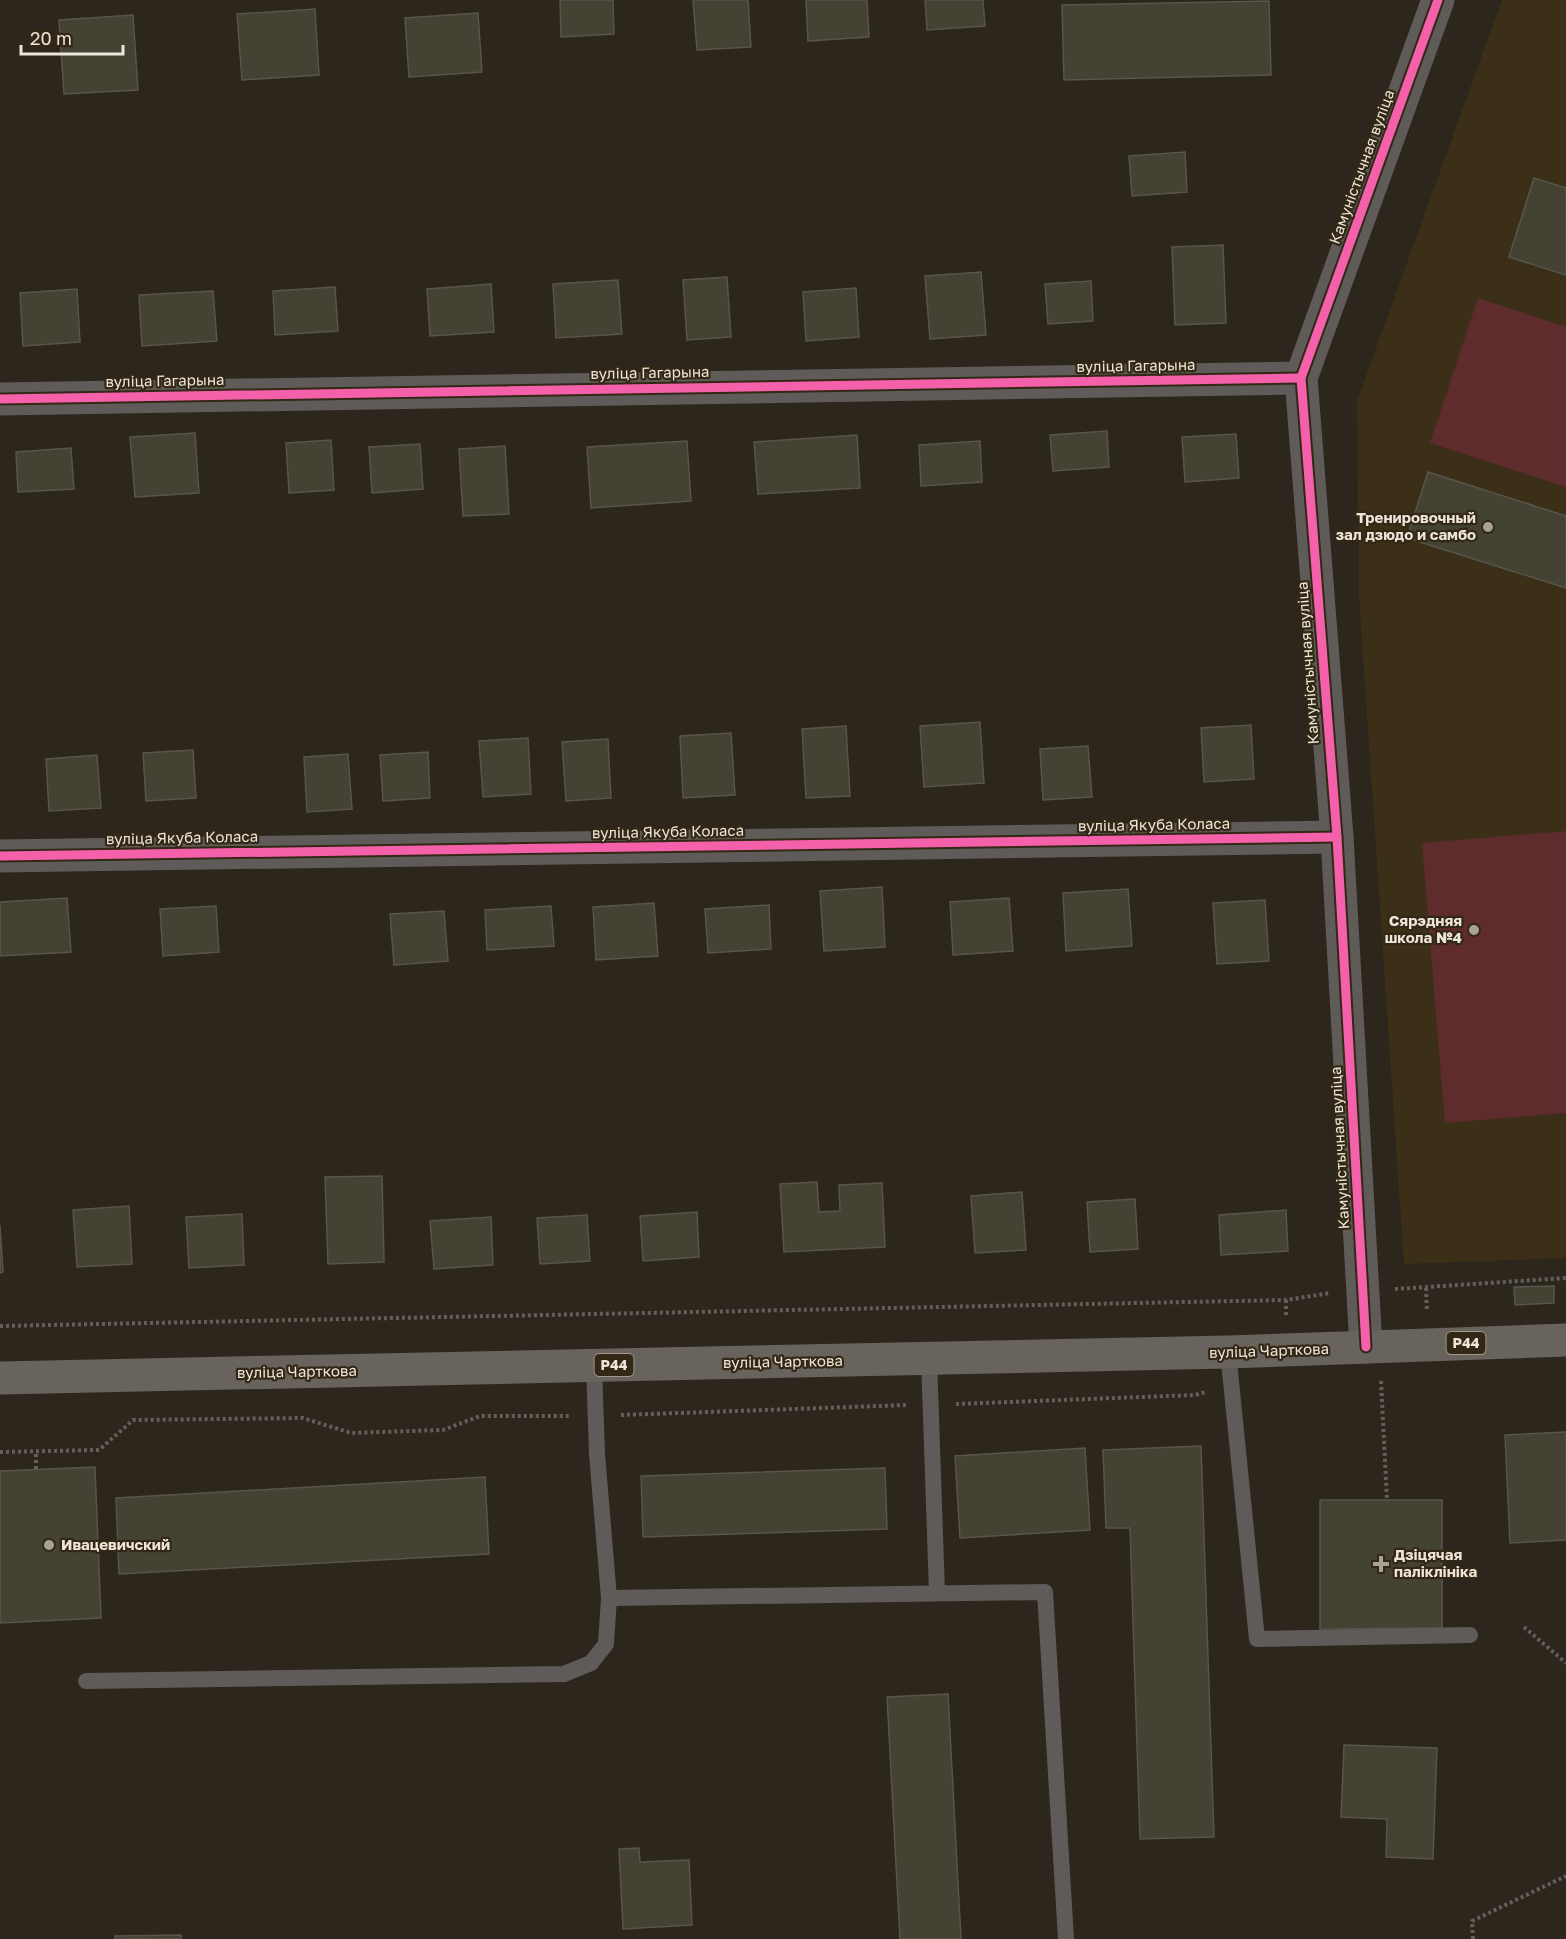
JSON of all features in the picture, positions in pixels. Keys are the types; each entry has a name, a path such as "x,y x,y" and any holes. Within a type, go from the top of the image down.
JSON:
{"main road":[{"name":"вуліца Чарткова","path":"0,1378 1228,1352 1566,1340"}],"street":[{"name":"Камуністычная вуліца","path":"1366,1347 1337,837 1301,378 1438,0"},
{"name":"вуліца Гагарына","path":"0,399 1301,378"},
{"name":"вуліца Якуба Коласа","path":"0,856 1337,837"}],"lane":[{"path":"1228,1352 1257,1639 1470,1635"},
{"path":"929,1358 937,1593"},
{"path":"86,1681 564,1674 591,1663 606,1644 609,1598 597,1454 594,1365"},
{"path":"609,1598 1045,1592 1066,1939"}],"path":[{"path":"0,1326 1286,1300 1363,1290 1566,1278"},
{"path":"1381,1378 1387,1500"},
{"path":"0,1452 99,1450 133,1420 303,1418 351,1433 443,1430 480,1416 595,1415 1195,1395 1232,1386"},
{"path":"36,1451 36,1469"},
{"path":"1524,1627 1566,1663"},
{"path":"1473,1939 1472,1922 1566,1876"}],"shaded area":[{"path":"1502,0 1566,0 1566,1258 1404,1264 1359,596 1357,401"},
{"path":"1478,298 1566,327 1566,487 1430,443"},
{"path":"1566,831 1566,1113 1445,1123 1422,843"}],"building":[{"path":"560,0 613,0 614,34 561,37"},
{"path":"693,0 748,0 751,47 697,50"},
{"path":"806,0 867,0 869,37 808,41"},
{"path":"925,0 983,0 985,26 927,30"},
{"path":"1269,1 1271,75 1064,80 1062,5"},
{"path":"315,9 319,75 242,80 237,14"},
{"path":"478,13 482,72 409,77 405,18"},
{"path":"133,15 138,90 64,94 59,20"},
{"path":"1185,152 1187,192 1132,196 1129,156"},
{"path":"1534,178 1566,188 1566,275 1509,257"},
{"path":"1223,245 1226,323 1175,325 1172,247"},
{"path":"981,272 986,335 930,339 925,276"},
{"path":"727,277 731,337 687,340 683,280"},
{"path":"618,280 622,334 556,338 553,284"},
{"path":"1091,281 1093,321 1048,324 1045,284"},
{"path":"491,284 494,332 430,336 427,289"},
{"path":"335,287 338,331 275,335 273,291"},
{"path":"856,288 859,337 806,341 803,292"},
{"path":"77,289 80,342 23,346 20,293"},
{"path":"213,291 217,341 142,346 139,295"},
{"path":"1107,431 1109,467 1053,471 1050,435"},
{"path":"195,433 199,493 135,497 130,437"},
{"path":"1236,434 1239,478 1185,482 1182,437"},
{"path":"857,435 860,488 758,494 754,442"},
{"path":"331,440 334,490 289,493 286,443"},
{"path":"687,441 691,501 591,508 587,447"},
{"path":"980,441 982,482 921,486 919,445"},
{"path":"420,444 423,489 372,493 369,447"},
{"path":"505,446 509,514 463,516 459,449"},
{"path":"71,448 74,489 18,492 16,452"},
{"name":"Тренировочный зал дзюдо и самбо","path":"1428,472 1566,516 1566,588 1407,538"},
{"path":"980,722 984,783 924,787 920,726"},
{"path":"1251,725 1254,779 1204,782 1201,728"},
{"path":"846,726 850,796 806,798 802,729"},
{"path":"731,733 735,795 683,798 680,736"},
{"path":"528,738 531,794 483,797 479,741"},
{"path":"608,739 611,798 566,801 562,742"},
{"path":"1088,746 1092,797 1043,800 1040,749"},
{"path":"193,750 196,798 146,801 143,753"},
{"path":"428,752 430,798 383,801 380,755"},
{"path":"348,754 352,809 307,812 304,757"},
{"path":"97,755 101,808 49,811 46,759"},
{"path":"882,887 885,947 824,951 820,891"},
{"path":"1128,889 1132,946 1066,951 1063,893"},
{"path":"67,898 71,952 0,956 0,902"},
{"path":"1009,898 1013,951 953,955 950,902"},
{"path":"1265,900 1269,961 1217,964 1213,903"},
{"path":"654,903 658,956 596,960 593,907"},
{"path":"769,905 771,949 708,953 705,909"},
{"path":"216,906 219,952 163,956 160,909"},
{"path":"551,906 554,946 487,950 485,910"},
{"path":"444,911 448,961 394,965 390,914"},
{"path":"382,1176 384,1262 328,1264 325,1177"},
{"path":"817,1182 819,1212 840,1211 839,1185 882,1183 885,1247 784,1252 780,1184"},
{"path":"1022,1192 1026,1250 975,1253 971,1196"},
{"path":"1135,1199 1138,1249 1090,1252 1087,1202"},
{"path":"129,1206 132,1264 77,1267 73,1210"},
{"path":"1286,1210 1288,1251 1221,1255 1219,1215"},
{"path":"697,1212 699,1257 643,1261 640,1216"},
{"path":"242,1214 244,1265 189,1268 186,1217"},
{"path":"587,1215 590,1261 540,1264 537,1218"},
{"path":"491,1217 493,1265 434,1269 430,1221"},
{"path":"0,1225 3,1272 0,1273"},
{"path":"1554,1286 1554,1303 1515,1305 1514,1287"},
{"path":"1566,1432 1566,1540 1510,1543 1505,1435"},
{"path":"1201,1446 1214,1837 1140,1839 1130,1528 1106,1528 1103,1450"},
{"path":"1085,1448 1090,1530 960,1538 955,1456"},
{"name":"Ивацевичский","path":"95,1467 101,1618 0,1623 0,1471"},
{"path":"885,1468 887,1529 643,1537 641,1476"},
{"path":"485,1477 489,1554 119,1574 116,1498"},
{"name":"Дзіцячая паліклініка","path":"1320,1500 1442,1500 1442,1628 1320,1629"},
{"path":"948,1694 961,1939 900,1939 887,1697"},
{"path":"1344,1745 1437,1748 1433,1859 1386,1857 1387,1819 1341,1817"},
{"path":"639,1848 640,1862 689,1860 692,1925 623,1929 619,1849"},
{"path":"181,1935 181,1939 115,1939 115,1936"}],"cycle path":[{"path":"1366,1347 1337,837 1301,378 1438,0"},
{"path":"0,399 1301,378"},
{"path":"0,856 1337,837"}],"place":[{"name":"Тренировочный зал дзюдо и самбо","path":"1488,527"},
{"name":"Сярэдняя школа №4","path":"1474,930"},
{"name":"Ивацевичский","path":"49,1545"},
{"name":"Дзіцячая паліклініка","path":"1381,1564"}]}
